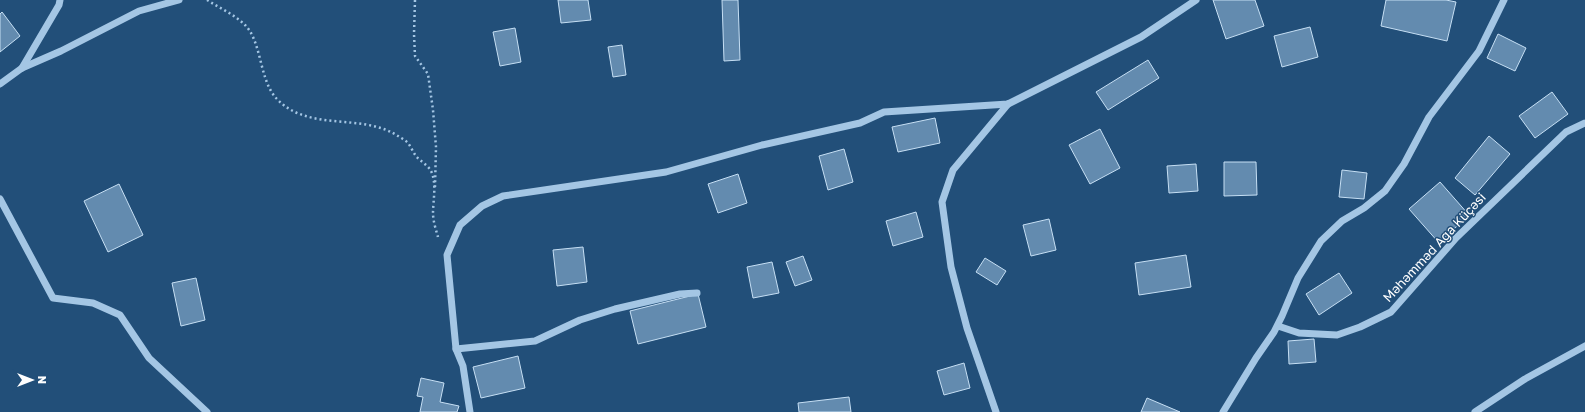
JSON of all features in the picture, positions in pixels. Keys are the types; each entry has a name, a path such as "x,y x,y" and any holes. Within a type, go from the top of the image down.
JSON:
{"street":[{"path":"22,68 59,5 60,0"},
{"path":"0,84 22,68 61,51 139,11 179,0"},
{"path":"470,412 463,366 456,349 447,255 460,224 482,206 503,196 666,172 762,145 860,123 884,112 1008,104 1141,38 1196,0"},
{"path":"1223,412 1278,326 1298,278 1321,241 1342,221 1364,208 1385,190 1404,164 1429,117 1479,51 1504,0"},
{"path":"996,412 967,328 951,267 942,202 953,170 1008,104"},
{"name":"Məhəmməd Ağa Küçəsi","path":"1278,326 1299,333 1337,335 1360,327 1391,312 1467,227 1566,132 1585,123"},
{"path":"0,198 53,298 93,304 120,315 149,358 207,412"},
{"path":"456,349 535,341 580,320 615,309 680,294 697,293"},
{"path":"1475,412 1525,379 1585,346"}],"path":[{"path":"208,0 246,26 255,43 266,80 275,97 287,108 303,116 347,124 366,124 389,131 408,143 416,157 431,171 435,191"},
{"path":"415,0 415,56 428,74 433,110 436,147 433,215 439,241 447,255"}],"building":[{"path":"558,0 588,0 591,20 561,23"},
{"path":"722,0 738,0 740,60 724,61"},
{"path":"1213,0 1255,0 1264,26 1226,39"},
{"path":"1386,0 1446,0 1456,2 1447,41 1381,26"},
{"path":"2,12 20,36 0,52 0,14"},
{"path":"1310,27 1318,57 1282,67 1274,36"},
{"path":"515,28 521,62 500,66 493,32"},
{"path":"1498,34 1526,48 1515,71 1487,58"},
{"path":"622,45 626,75 613,77 608,47"},
{"path":"1148,60 1159,78 1108,110 1096,92"},
{"path":"1552,92 1568,114 1535,138 1519,116"},
{"path":"935,118 940,143 898,152 892,127"},
{"path":"1100,129 1120,168 1090,184 1069,145"},
{"path":"1489,136 1510,154 1475,195 1455,178"},
{"path":"844,149 853,182 828,190 819,156"},
{"path":"1224,162 1256,162 1257,195 1224,196"},
{"path":"1196,164 1198,191 1169,193 1167,166"},
{"path":"1342,170 1367,173 1364,199 1339,197"},
{"path":"738,174 747,203 718,213 708,184"},
{"path":"1440,182 1469,215 1439,243 1409,209"},
{"path":"119,184 143,235 108,252 84,201"},
{"path":"916,212 923,237 893,246 886,221"},
{"path":"1049,219 1056,250 1031,256 1023,225"},
{"path":"583,247 587,282 557,286 553,250"},
{"path":"1186,255 1191,287 1139,295 1135,263"},
{"path":"803,256 812,280 795,286 786,262"},
{"path":"985,258 1006,271 997,285 976,272"},
{"path":"772,262 779,293 753,298 747,267"},
{"path":"1339,273 1352,293 1319,315 1306,294"},
{"path":"196,278 205,320 181,326 172,283"},
{"path":"698,294 706,327 638,344 630,311"},
{"path":"1314,339 1316,362 1289,364 1288,341"},
{"path":"518,356 525,388 481,398 473,367"},
{"path":"964,363 970,388 944,395 937,371"},
{"path":"421,378 444,383 440,402 459,406 457,412 420,412 423,397 417,396"},
{"path":"849,397 851,412 799,412 798,403"},
{"path":"1147,398 1180,412 1141,412"}]}
